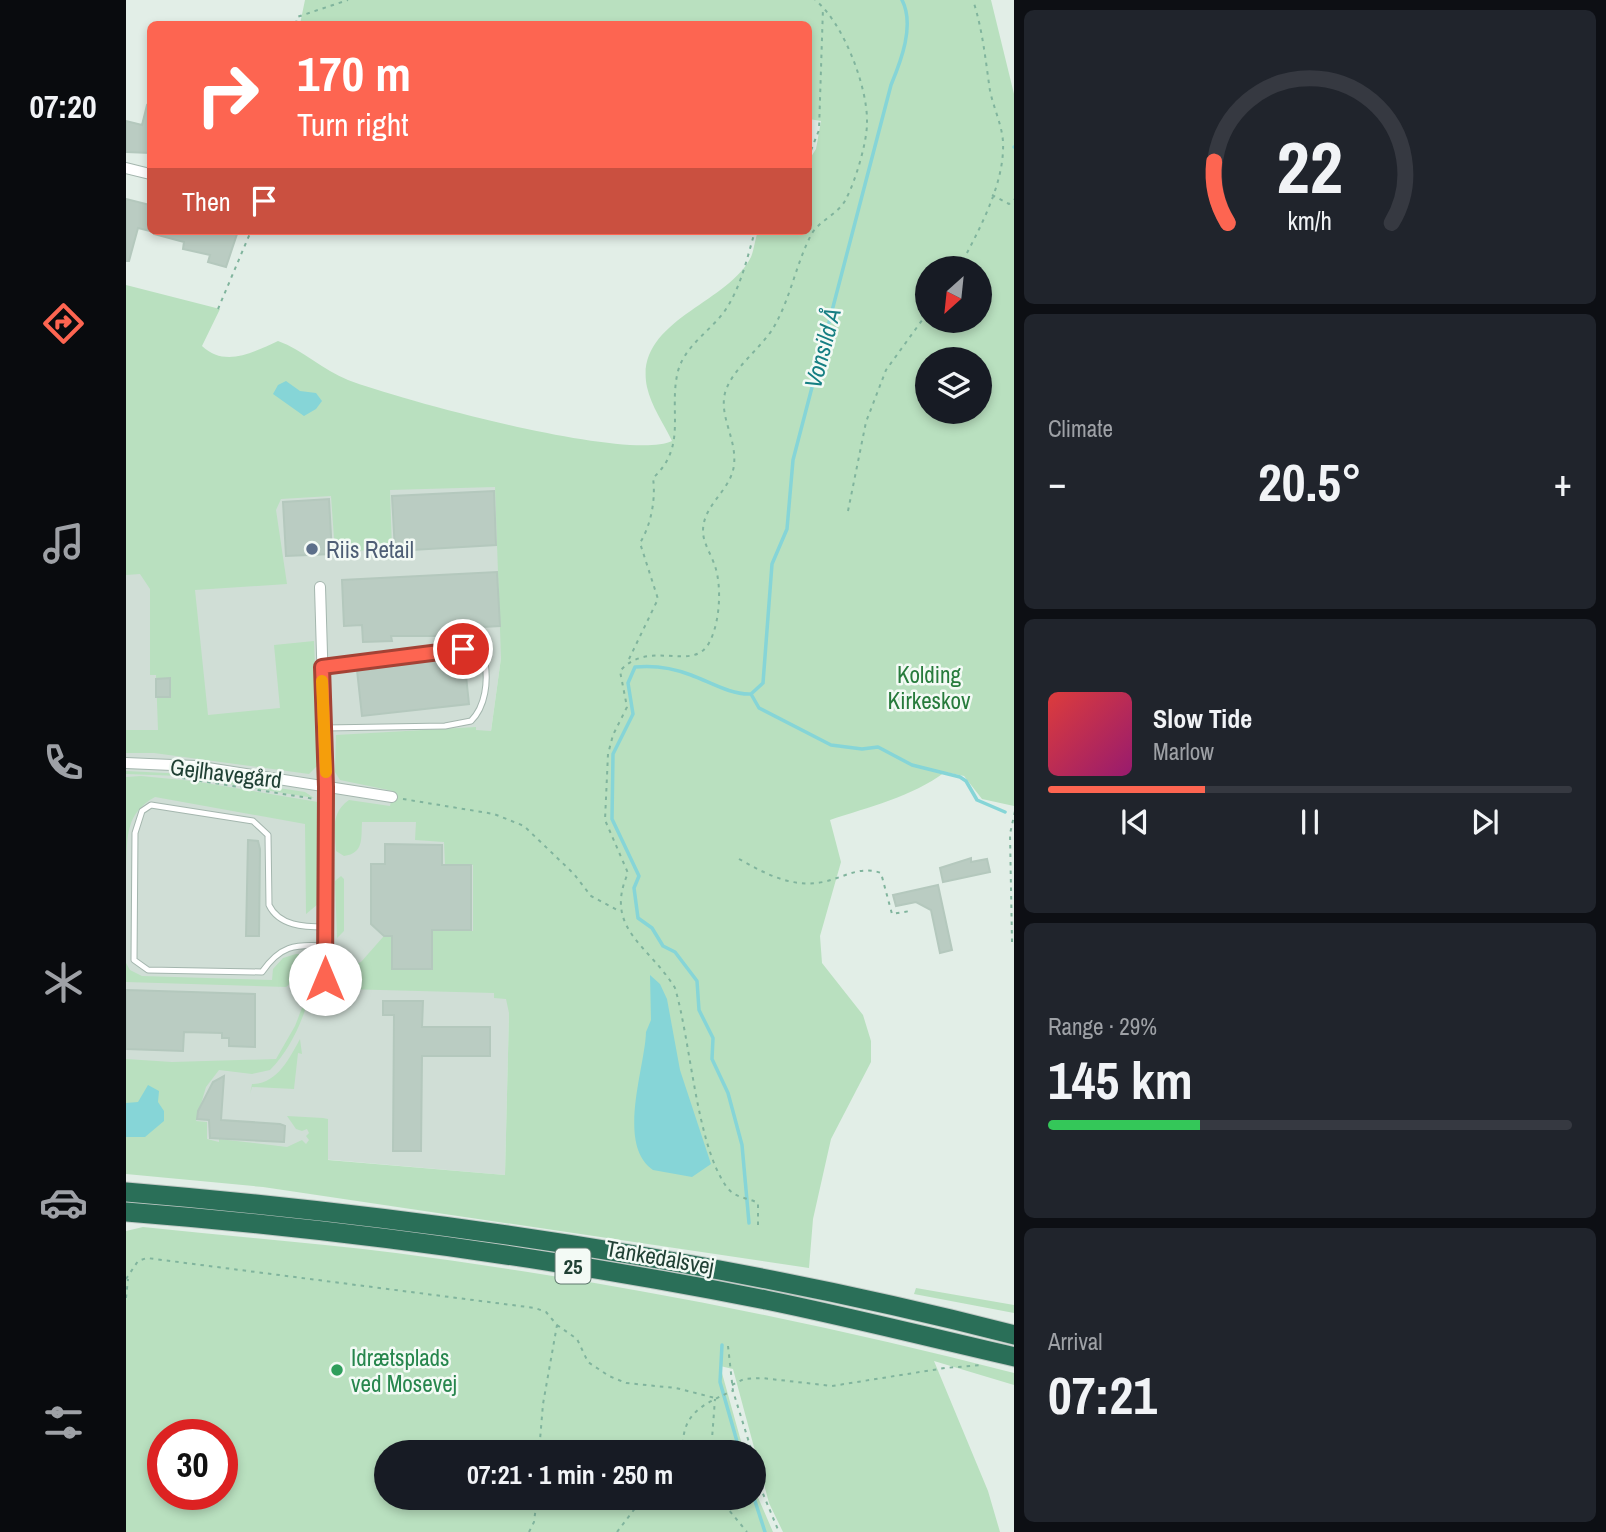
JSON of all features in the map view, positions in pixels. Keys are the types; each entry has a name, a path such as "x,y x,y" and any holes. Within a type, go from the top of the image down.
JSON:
{"highway":[{"name":"Tankedalsvej","path":"126,1192 333,1210 560,1242 782,1282 1014,1335"},
{"name":"Tankedalsvej","path":"126,1212 394,1239 541,1260 767,1300 1005,1355"}],"street":[{"path":"126,168 147,173"},
{"path":"320,587 326,787 325,979"},
{"name":"Gejlhavegård","path":"126,763 195,766 392,797"}],"lane":[{"path":"322,667 463,649 474,652 485,662 487,675 485,695 471,721 445,726 324,728"},
{"path":"325,946 303,944 280,951 262,972 148,970 140,967 134,960 135,833 142,811 151,805 253,821 261,826 268,835 269,905 273,914 281,920 305,927 326,927"}],"path":[{"path":"296,21 297,17 348,0"},
{"path":"812,235 846,199 863,150 867,124 866,102 841,30 823,6 814,0"},
{"path":"966,256 976,237 991,195 1003,142 989,87 984,37 974,0"},
{"path":"812,148 819,130 823,6"},
{"path":"991,195 1009,204 1014,199"},
{"path":"218,309 249,235"},
{"path":"754,235 736,292 723,313 687,353 678,372 674,416 677,435 662,469 653,478 655,493 646,534 640,543 658,599 628,662 620,671 627,707 613,735 608,754 605,820 628,873 620,896 624,926 663,968 676,988 703,1125 727,1187 739,1198 755,1201 759,1209 758,1225"},
{"path":"628,662 653,653 686,657 700,654 709,644 719,580 703,538 703,527 709,510 727,486 734,465 734,438 723,404 726,390 734,374 772,330 787,300 812,235"},
{"path":"848,511 866,422 886,370 915,330"},
{"path":"173,776 326,801"},
{"path":"392,797 494,814 524,825 591,896 620,911"},
{"path":"1012,942 1010,834 1014,811"},
{"path":"739,859 771,877 797,884 822,882 870,869 881,873 892,914 910,911"},
{"path":"126,1298 127,1279 138,1261 147,1258 536,1308 546,1312 557,1325 577,1339 588,1362 609,1376 626,1383 676,1388 715,1398"},
{"path":"540,1440 543,1404 557,1325"},
{"path":"728,1346 732,1391 748,1440"},
{"path":"732,1385 744,1380 762,1378 832,1386 945,1368 979,1368 1005,1355"},
{"path":"682,1440 683,1427 689,1418 715,1398 732,1391"},
{"path":"712,1440 715,1398"},
{"path":"766,1501 779,1532"},
{"path":"529,1532 536,1510"},
{"path":"617,1532 634,1510"},
{"path":"729,1510 747,1532"}],"shaded area":[{"path":"126,381 539,487 501,633 501,658 491,731 529,733 509,1014 505,1175 126,1142"}],"green space":[{"name":"Kolding Kirkeskov","path":"305,0 991,0 1014,94 1014,806 982,799 964,776 945,772 904,795 830,820 841,862 820,936 822,963 863,1015 871,1041 871,1062 831,1139 813,1219 809,1268 263,1187 126,1174 126,1059 172,1062 276,1059 295,1026 310,987 309,999 296,1032 285,1052 270,1070 252,1074 219,1070 206,1087 196,1121 207,1122 207,1139 287,1147 302,1140 306,1144 309,1140 306,1136 309,1133 307,1129 296,1129 287,1116 323,1118 328,1119 328,1160 505,1175 509,1013 506,999 494,998 494,993 343,989 344,968 361,962 383,937 391,937 392,970 432,970 433,931 473,931 473,865 445,864 444,842 415,840 416,822 362,822 358,848 344,856 336,851 335,830 336,817 349,800 390,806 393,791 340,780 335,772 336,735 476,727 476,730 491,731 501,658 495,487 390,490 392,549 335,552 331,496 281,499 276,510 287,584 195,590 208,715 280,708 274,645 314,641 319,764 309,774 154,753 126,753 126,730 158,730 156,675 150,675 150,589 140,574 126,575 126,285 220,309 202,346 220,356 240,356 278,341 348,380 462,414 610,443 647,445 672,441 647,387 647,364 654,345 668,329 739,273 751,257 757,235 812,235 812,155 816,149 821,121 812,120 812,21 301,21"},
{"path":"126,771 186,774 305,792 314,798 180,776 126,774"},
{"path":"126,777 193,781 318,802 318,904 306,914 305,824 155,797 145,803 133,818 128,835 126,868"},
{"path":"341,876 344,879 344,931 337,938 335,881"},
{"path":"296,954 311,954 315,962 286,987 126,982 126,963 130,970 142,976 272,980 273,969 283,958"},
{"path":"300,1039 302,1054 298,1053 294,1089 252,1087 250,1094 252,1084 268,1080 281,1069"},
{"path":"143,1227 396,1253 630,1289 785,1319 1014,1373 1014,1385 934,1361 988,1491 1000,1532 783,1532 766,1492 766,1440 752,1440 733,1369 720,1366 741,1440 374,1440 374,1510 764,1510 773,1532 126,1532 126,1231"},
{"path":"916,1288 1014,1305 1014,1313 914,1294"}],"water":[{"path":"286,381 300,391 316,393 322,401 316,409 304,416 273,394 278,385"},
{"path":"650,975 660,984 667,999 680,1070 711,1164 692,1177 653,1170 642,1158 636,1143 635,1105 646,1032 651,1020"},
{"path":"148,1085 159,1091 158,1102 164,1111 164,1121 145,1137 126,1137 126,1103 138,1102"}],"building":[{"path":"147,105 147,153 126,152 126,121 142,125"},
{"path":"126,199 147,204 147,230 138,228 129,261 126,261"},
{"path":"158,235 237,235 226,267 208,262 210,255 183,249 184,242"},
{"path":"494,491 496,545 395,551 392,496"},
{"path":"329,499 332,554 286,556 283,502"},
{"path":"497,572 500,626 446,629 442,630 443,636 391,636 392,641 363,642 362,625 344,626 342,580"},
{"path":"464,657 469,704 362,716 357,670"},
{"path":"170,678 170,697 156,697 156,679"},
{"path":"248,840 258,841 260,849 259,936 246,936"},
{"path":"385,844 442,845 442,865 471,865 471,930 432,930 432,969 392,969 392,936 384,936 371,924 371,864 385,864"},
{"path":"971,858 971,862 987,859 990,872 943,882 940,868"},
{"path":"938,885 952,950 940,953 931,910 916,902 896,906 893,895"},
{"path":"126,990 255,994 255,1047 229,1046 229,1038 222,1038 222,1033 184,1032 183,1051 126,1049"},
{"path":"383,1001 423,1001 422,1027 490,1027 490,1056 422,1056 421,1151 393,1151 394,1015 383,1015"},
{"path":"224,1076 221,1120 280,1124 285,1126 284,1142 210,1138 209,1120 197,1119 198,1111 213,1082"}],"waterway":[{"name":"Vonsild Å","path":"751,694 763,683 772,564 787,529 793,460 891,85 905,43 907,20 902,0"},
{"path":"749,1223 742,1145 728,1093 712,1059 713,1038 699,1010 697,981 675,952 663,946 652,928 638,918 634,888 639,876 612,819 613,754 633,714 628,683 635,667 671,669 728,690 751,694"},
{"path":"751,694 759,708 831,745 862,749 878,747 912,765 960,777 966,781 977,800 1005,812"},
{"path":"722,1345 720,1382 737,1440"},
{"path":"758,1510 765,1532"}],"slow traffic":[{"path":"322,681 326,772"}],"place":[{"name":"Riis Retail","path":"312,549"},
{"name":"Idrætsplads ved Mosevej","path":"337,1370"}],"route":[{"path":"325,979 326,787 322,667 463,649"}]}
